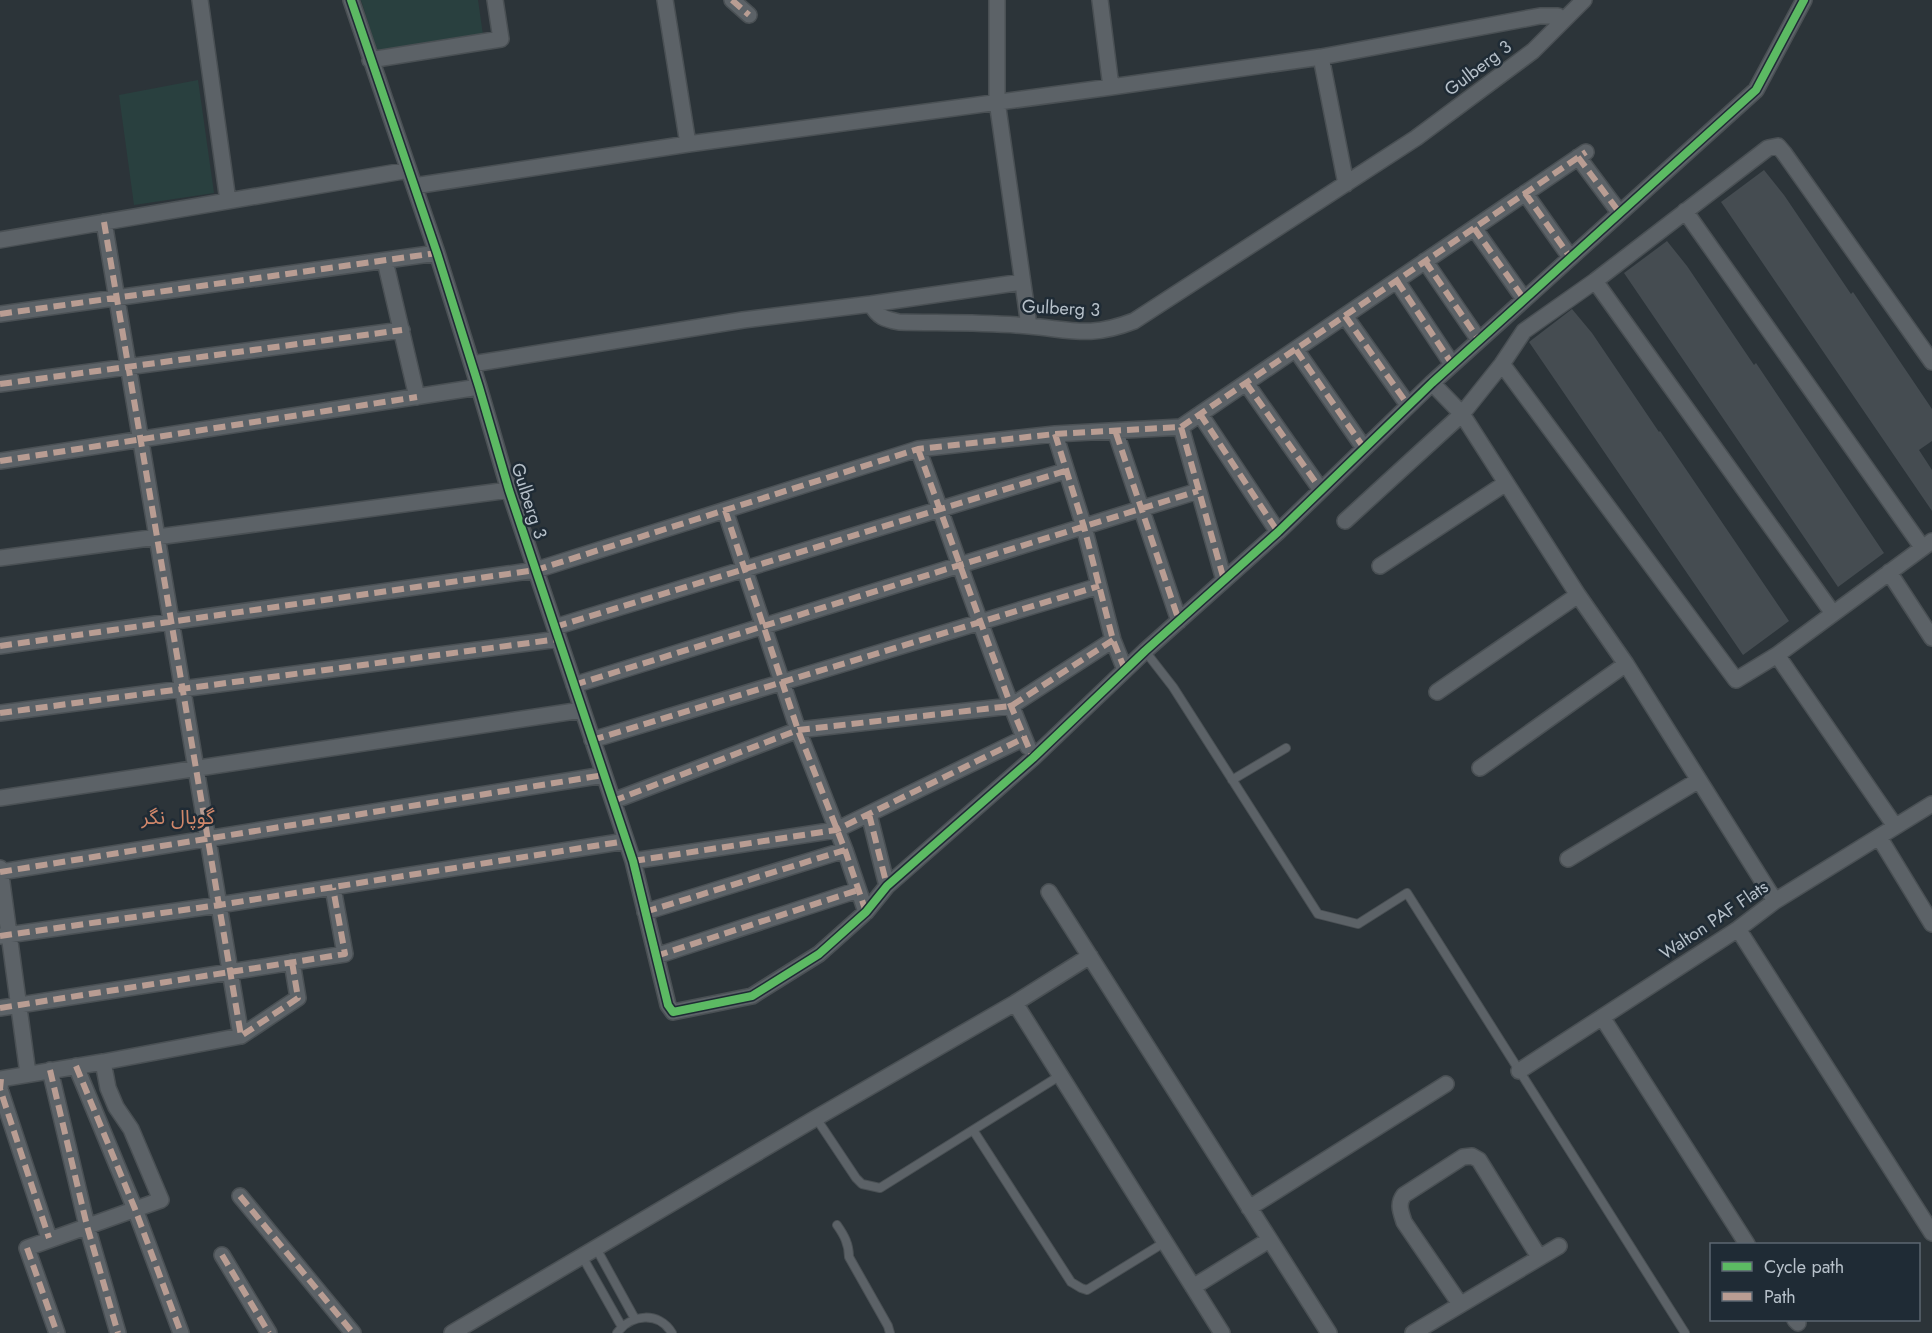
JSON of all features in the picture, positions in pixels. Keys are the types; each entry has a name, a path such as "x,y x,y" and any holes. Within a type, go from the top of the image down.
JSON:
{"street":[{"path":"200,0 228,201"},
{"name":"Gulberg 3","path":"351,0 437,253 509,490 633,861 668,1005 673,1012 752,996 819,954 866,912"},
{"path":"370,60 501,39 495,0"},
{"path":"665,0 688,144"},
{"path":"732,0 749,15"},
{"path":"997,0 998,101 1029,326"},
{"path":"1100,0 1111,87"},
{"name":"Gulberg 3","path":"871,304 878,316 899,322 1029,326 1080,333 1105,331 1134,321 1416,138 1533,51 1584,0"},
{"path":"866,912 887,886 1032,758 1145,651 1278,532 1452,364 1755,90 1804,0"},
{"name":"Gulberg 3","path":"414,186 688,144 1321,57 1540,16 1558,16 1563,21"},
{"path":"1321,57 1346,184"},
{"path":"1345,521 1462,414 1502,364 1524,331 1595,281 1768,148 1778,146 1932,362"},
{"path":"0,646 536,570 918,449 1055,434 1181,428 1582,154 1619,212"},
{"path":"0,240 409,170"},
{"path":"1525,193 1570,257"},
{"path":"1502,364 1736,680 1777,655 1832,612 1927,544 1685,211"},
{"path":"104,222 241,1036"},
{"path":"1474,228 1524,299"},
{"path":"0,314 437,253"},
{"path":"385,261 417,397"},
{"path":"1425,261 1479,340"},
{"path":"1397,281 1452,364"},
{"path":"1595,281 1832,612"},
{"path":"472,364 744,320 1022,282"},
{"path":"1345,316 1408,405"},
{"path":"0,384 402,330"},
{"path":"1296,350 1364,448"},
{"path":"1246,383 1321,490"},
{"path":"1432,383 1462,414 1578,595 1626,664 1776,902"},
{"path":"0,460 479,387"},
{"path":"1200,414 1278,532"},
{"path":"1181,428 1224,580"},
{"path":"1116,432 1179,621"},
{"path":"1055,434 1084,527 1113,640 1125,670"},
{"path":"918,449 958,565 1032,758"},
{"path":"0,713 182,689 557,633 744,569 1065,471"},
{"path":"1380,566 1506,483"},
{"path":"0,558 509,490"},
{"path":"574,685 1198,491"},
{"path":"724,510 798,730 845,850 866,912"},
{"path":"1889,572 1932,638"},
{"path":"592,740 1099,586"},
{"path":"1437,692 1578,595"},
{"path":"613,801 798,730 1011,706 1113,640"},
{"path":"1777,655 1895,826"},
{"path":"1480,768 1626,664"},
{"path":"0,798 582,710"},
{"path":"633,861 836,830 1024,738"},
{"path":"28,1074 18,1004 4,935 0,871 604,775"},
{"path":"1568,859 1699,780"},
{"name":"Walton PAF Flats","path":"1519,1071 1776,902 1932,804"},
{"path":"869,814 887,886"},
{"path":"1879,837 1932,924"},
{"path":"4,935 333,888 626,841"},
{"path":"645,912 845,850"},
{"path":"0,1008 345,954 333,888"},
{"path":"656,956 858,890"},
{"path":"1050,892 1329,1333"},
{"path":"1738,929 1932,1233"},
{"path":"452,1333 1015,1003 1090,956"},
{"path":"49,1239 0,1089 1,1079 241,1036 298,998 292,962"},
{"path":"1015,1003 1222,1333"},
{"path":"1602,1017 1746,1243"},
{"path":"57,1333 27,1248 161,1200 131,1130 112,1098 103,1062"},
{"path":"76,1066 135,1209 181,1333"},
{"path":"50,1070 87,1226 117,1333"},
{"path":"1249,1208 1446,1084"},
{"path":"1460,1304 1404,1222 1400,1200 1404,1195 1463,1156 1472,1156 1479,1160 1539,1257"},
{"path":"240,1196 353,1333"},
{"path":"1193,1287 1269,1240"},
{"path":"1413,1333 1558,1246"},
{"path":"222,1255 269,1333"}],"lane":[{"path":"1145,651 1173,687 1318,914 1358,924 1407,894 1685,1333"},
{"path":"1232,780 1286,748"},
{"path":"816,1118 856,1178 862,1184 880,1188 1061,1076"},
{"path":"973,1130 1071,1282 1080,1288 1087,1290 1095,1286 1165,1242"},
{"path":"837,1224 849,1248 849,1257 890,1333"},
{"path":"596,1248 634,1319"},
{"path":"582,1256 619,1330 634,1319 647,1317 659,1320 672,1333"}],"green space":[{"path":"361,0 478,0 483,35 378,54"},
{"path":"198,80 214,193 134,205 119,95"}],"building":[{"path":"1764,170 1784,195 1851,294 1853,292 1932,409 1932,441 1919,450 1932,470 1932,511 1721,202"},
{"path":"1667,241 1687,266 1754,365 1756,363 1884,553 1838,587 1624,273"},
{"path":"1572,309 1592,333 1789,621 1743,655 1529,342"}],"marked path":[{"path":"732,0 749,15"},
{"path":"0,646 536,570 918,449 1055,434 1181,427 1586,152"},
{"path":"1578,157 1619,212"},
{"path":"1525,193 1570,257"},
{"path":"104,222 241,1036 298,998 292,962"},
{"path":"1474,228 1524,299"},
{"path":"0,314 437,253"},
{"path":"1425,261 1479,340"},
{"path":"1397,281 1452,364"},
{"path":"1345,316 1408,405"},
{"path":"0,384 402,330"},
{"path":"1296,350 1364,448"},
{"path":"1246,383 1321,490"},
{"path":"0,461 417,397"},
{"path":"1200,414 1278,532"},
{"path":"1181,427 1224,580"},
{"path":"1116,433 1179,621"},
{"path":"1055,434 1084,527 1113,640 1125,670"},
{"path":"918,449 1011,706 1033,758"},
{"path":"555,627 1065,471"},
{"path":"574,685 1198,491"},
{"path":"725,510 798,730 845,850 866,912"},
{"path":"592,740 1099,586"},
{"path":"0,713 559,639"},
{"path":"613,801 798,730 1011,706 1113,640"},
{"path":"633,861 836,830 1024,738"},
{"path":"0,872 604,775"},
{"path":"869,814 887,886"},
{"path":"0,936 219,905 626,841"},
{"path":"645,912 845,850"},
{"path":"0,1008 345,954 333,888"},
{"path":"656,956 858,890"},
{"path":"76,1066 135,1209 181,1333"},
{"path":"50,1070 87,1226 118,1333"},
{"path":"1,1079 0,1089 49,1238"},
{"path":"240,1196 353,1333"},
{"path":"27,1248 57,1333"},
{"path":"222,1255 269,1333"}],"cycle path":[{"path":"351,0 437,253 509,490 633,861 668,1005 673,1012 752,996 819,954 866,912 887,886 1033,758 1145,651 1278,532 1432,383 1756,90 1804,0"}],"district":[{"name":"گوپال نگر","path":"178,817"}]}
